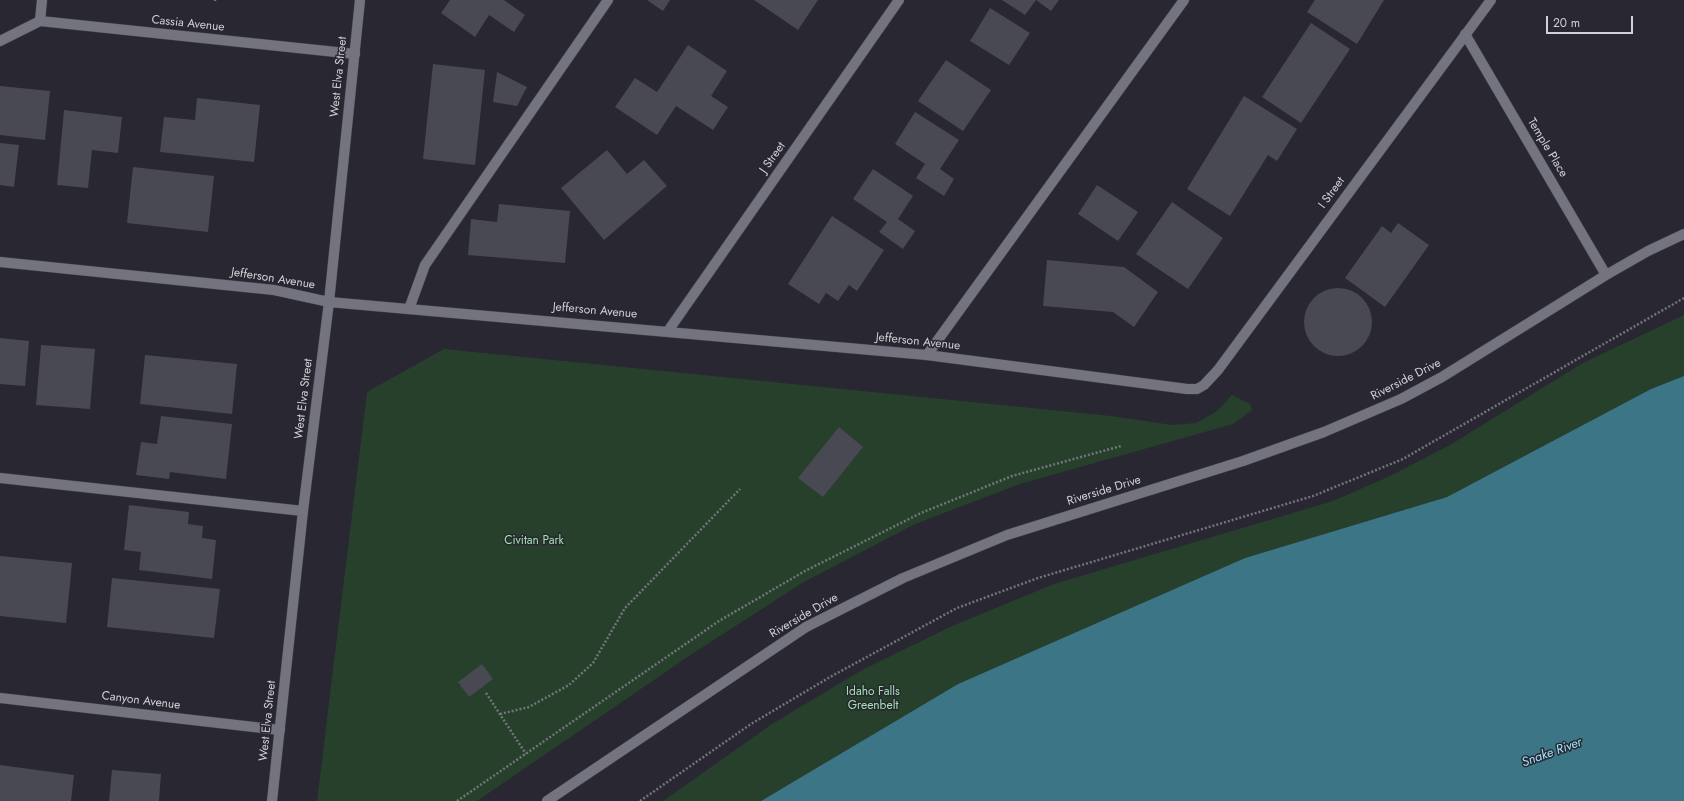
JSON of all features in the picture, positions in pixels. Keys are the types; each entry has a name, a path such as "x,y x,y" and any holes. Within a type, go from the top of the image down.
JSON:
{"street":[{"path":"0,41 40,21 42,0"},
{"name":"West Elva Street","path":"272,801 303,511 329,302 360,0"},
{"path":"409,309 425,264 608,0"},
{"name":"J Street","path":"668,331 899,0"},
{"path":"927,355 1184,0"},
{"name":"I Street","path":"1187,389 1197,389 1204,386 1218,370 1491,0"},
{"name":"Cassia Avenue","path":"40,21 354,54"},
{"name":"Temple Place","path":"1465,34 1606,275"},
{"name":"Riverside Drive","path":"547,801 806,627 903,578 1007,535 1243,461 1324,432 1401,399 1442,377 1648,250 1684,234"},
{"name":"Jefferson Avenue","path":"0,262 274,290 329,302 927,355 1187,389"},
{"path":"0,478 303,511"},
{"name":"Canyon Avenue","path":"0,698 280,730"}],"path":[{"path":"640,801 751,724 830,677 957,608 1038,578 1313,496 1403,459 1684,298"},
{"path":"457,801 720,621 804,571 921,513 1012,476 1121,446"},
{"path":"500,714 529,706 569,685 593,663 625,608 740,489"},
{"path":"486,693 526,754"}],"green space":[{"name":"Idaho Falls Greenbelt","path":"1684,315 1684,376 1651,389 1447,497 1245,558 958,684 761,801 663,801 772,724 862,670 952,626 1054,584 1333,501 1388,477 1450,445 1583,363"},
{"name":"Civitan Park","path":"444,349 1111,416 1172,425 1196,423 1216,412 1232,395 1250,404 1252,410 1233,424 1020,484 915,524 802,583 692,654 477,801 317,801 367,392"}],"water":[{"name":"Snake River","path":"1684,376 1684,801 761,801 958,684 1245,558 1447,497 1651,389"}],"building":[{"path":"450,0 504,0 525,15 514,32 489,15 475,37 441,13"},
{"path":"647,0 670,0 663,11"},
{"path":"754,0 818,0 798,30"},
{"path":"1002,0 1036,0 1025,15"},
{"path":"1036,0 1059,0 1051,11"},
{"path":"1315,0 1384,0 1357,44 1307,12"},
{"path":"990,8 1030,33 1009,65 970,41"},
{"path":"1311,23 1350,49 1301,123 1262,97"},
{"path":"688,45 727,71 711,96 728,107 713,130 676,106 657,135 615,107 635,78 657,92"},
{"path":"946,60 991,90 963,131 918,101"},
{"path":"433,64 485,70 475,165 423,159"},
{"path":"497,72 527,87 517,106 493,102"},
{"path":"0,86 50,91 45,140 0,135"},
{"path":"1244,96 1297,129 1277,161 1268,155 1230,216 1187,189"},
{"path":"197,98 260,105 254,162 160,152 164,117 195,120"},
{"path":"64,110 122,117 118,153 92,150 88,188 57,185"},
{"path":"915,112 959,140 940,169 954,179 944,196 916,178 925,164 895,144"},
{"path":"0,143 19,145 14,187 0,185"},
{"path":"607,150 627,174 644,160 667,186 604,240 561,188"},
{"path":"133,167 214,176 208,232 127,223"},
{"path":"873,169 913,196 898,219 915,231 903,249 879,232 887,222 853,199"},
{"path":"1097,185 1138,212 1118,241 1078,214"},
{"path":"1172,202 1223,238 1188,289 1136,254"},
{"path":"499,204 570,211 565,263 468,255 471,219 497,222"},
{"path":"832,216 884,250 857,291 849,285 838,301 826,293 819,304 788,284"},
{"path":"1398,223 1429,245 1385,307 1345,278 1382,226 1391,233"},
{"path":"1047,260 1124,267 1158,292 1134,327 1113,312 1043,306"},
{"path":"1338,288 1351,291 1362,298 1369,309 1372,322 1369,335 1362,346 1351,353 1338,356 1325,353 1314,346 1307,335 1304,322 1307,309 1314,298 1325,291"},
{"path":"0,338 29,341 25,386 0,384"},
{"path":"41,345 95,349 90,409 36,405"},
{"path":"145,355 237,364 232,414 140,404"},
{"path":"161,416 232,424 226,479 170,472 169,479 136,475 141,442 157,444"},
{"path":"839,427 863,447 823,497 798,478"},
{"path":"129,505 189,512 188,524 203,526 202,538 216,540 212,579 139,570 141,552 124,550"},
{"path":"0,556 72,563 66,623 0,616"},
{"path":"112,578 220,589 214,638 107,627"},
{"path":"482,664 493,679 469,697 458,682"},
{"path":"0,765 74,775 71,801 0,801"},
{"path":"112,770 161,774 159,801 109,801"}]}
